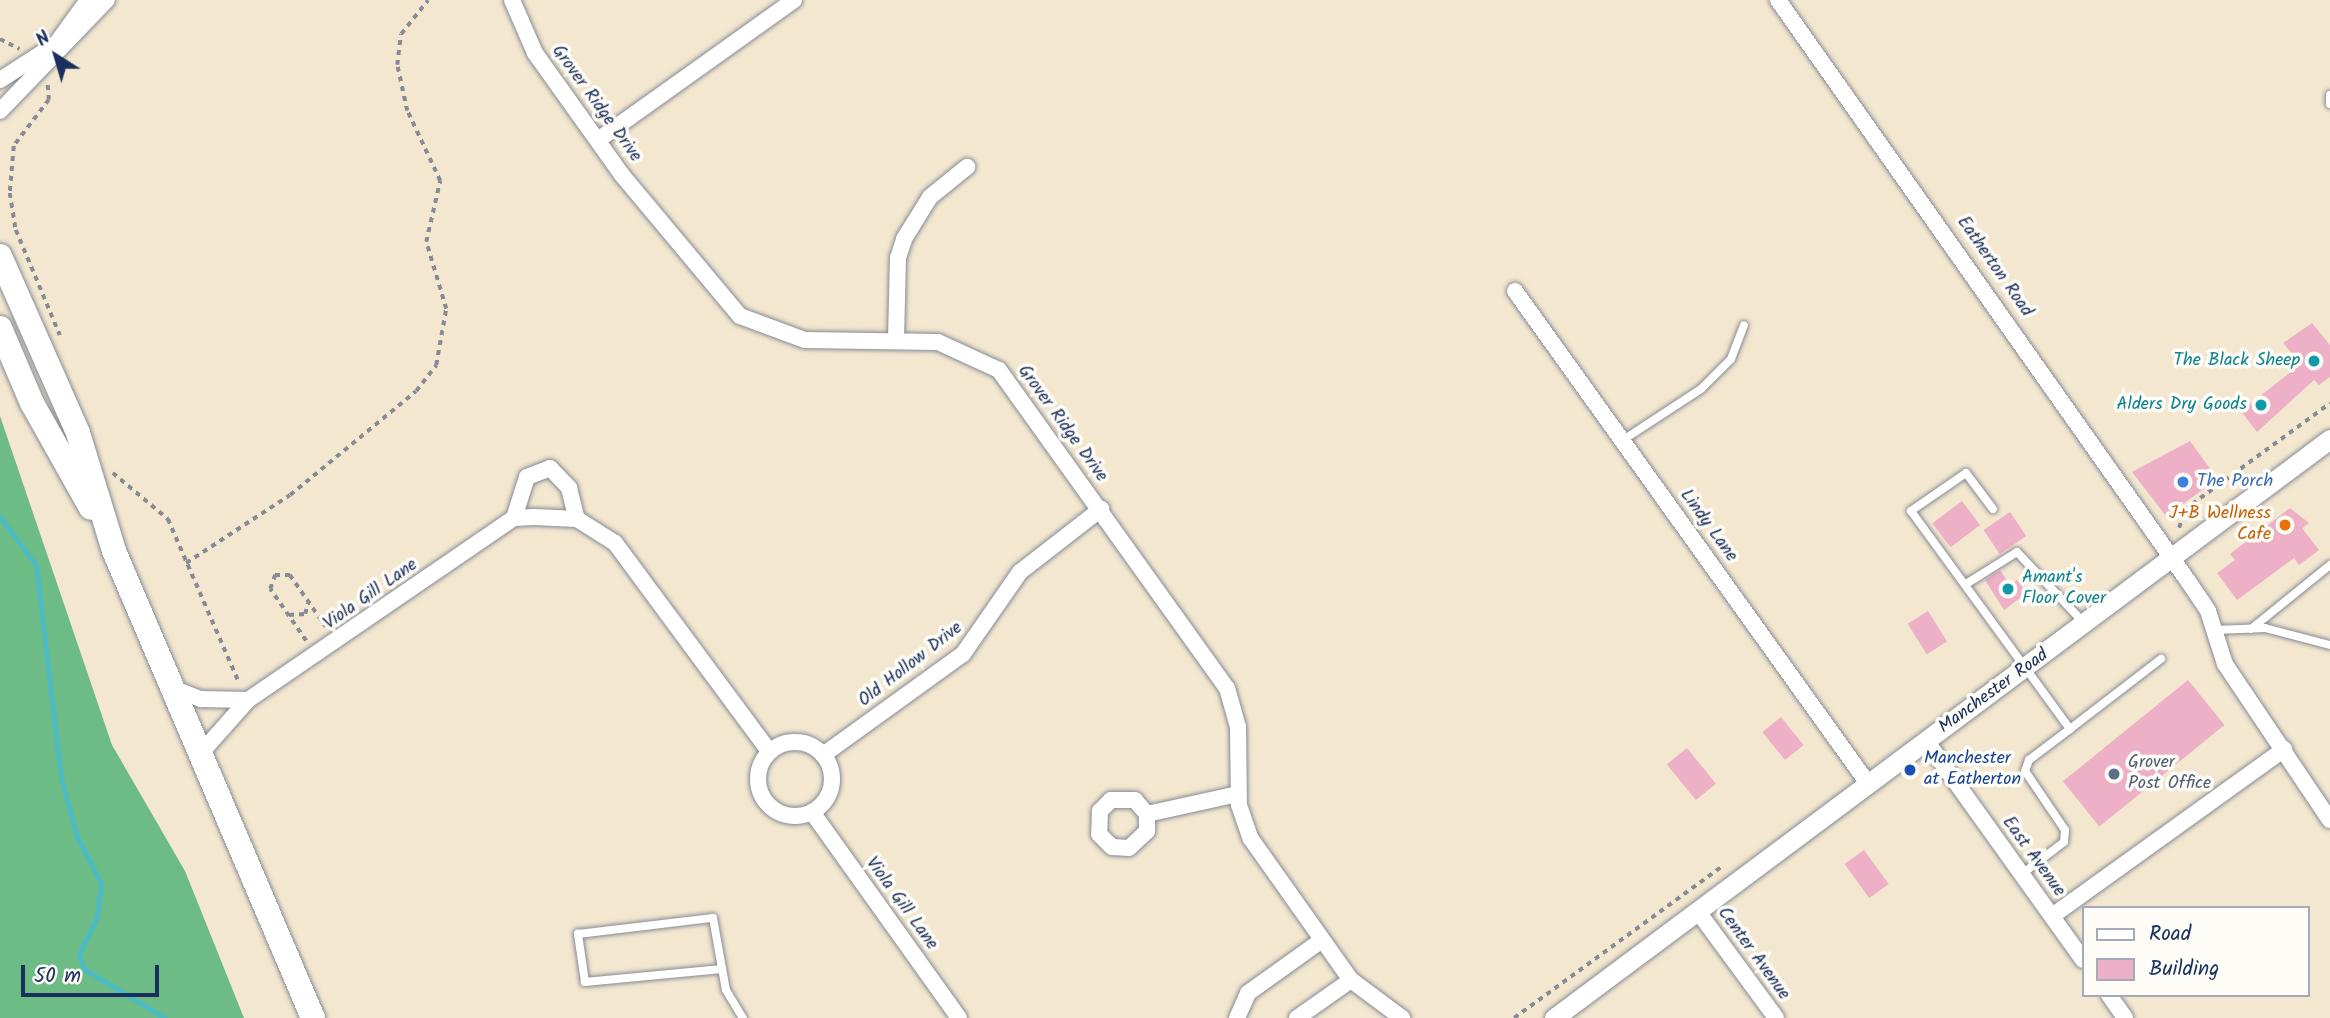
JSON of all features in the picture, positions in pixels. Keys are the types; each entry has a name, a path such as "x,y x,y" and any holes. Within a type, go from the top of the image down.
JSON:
{"main road":[{"path":"0,256 78,433 114,551 313,1018"},
{"path":"0,328 32,403 114,551"}],"street":[{"path":"0,80 56,44 88,0"},
{"path":"0,111 107,0"},
{"name":"Grover Ridge Drive","path":"512,0 535,53 598,140 740,316 805,340 896,339 938,342 999,370 1227,688 1238,727 1238,794 1251,839 1351,980 1402,1018"},
{"path":"598,140 794,0"},
{"name":"Eatherton Road","path":"1778,0 2173,559 2215,630 2225,664 2330,820"},
{"path":"896,339 898,258 904,239 930,197 967,167"},
{"name":"Lindy Lane","path":"1515,291 1870,785"},
{"name":"Manchester Road","path":"1554,1018 2085,625 2330,439"},
{"path":"577,519 514,518 527,477 550,468 569,488 577,519 630,561 769,751"},
{"name":"Old Hollow Drive","path":"824,755 963,653 1020,572 1101,509"},
{"name":"Viola Gill Lane","path":"200,754 248,700 514,518"},
{"path":"172,688 201,699 248,700"},
{"name":"East Avenue","path":"1927,741 2082,959"},
{"path":"803,742 824,755 831,786 812,812 789,816 761,795 758,772 769,751 803,742"},
{"path":"2052,916 2284,749"},
{"path":"1147,814 1238,794"},
{"name":"Viola Gill Lane","path":"812,812 959,1018"},
{"name":"Center Avenue","path":"1699,913 1776,1018"},
{"path":"1237,1018 1248,993 1322,940"},
{"path":"1297,1018 1351,980"},
{"path":"2110,997 2125,1018"}],"lane":[{"path":"2330,95 2330,104"},
{"path":"1622,440 1701,389 1731,359 1744,325"},
{"path":"1993,509 1966,473 1911,511 2070,729"},
{"path":"1966,584 2017,552 2085,625"},
{"path":"2251,629 2330,565"},
{"path":"2215,630 2251,629 2330,645"},
{"path":"2022,874 2064,842 2064,830 2025,771 2029,760 2161,659"},
{"path":"722,969 584,982 578,934 713,918 732,1007 743,1018"}],"path":[{"path":"186,563 290,495 416,391 439,358 446,309 426,242 440,181 407,111 397,65 401,34 428,0"},
{"path":"0,39 28,57"},
{"path":"47,82 48,100 14,146 10,194 16,230 65,347"},
{"path":"2179,528 2184,510 2330,403"},
{"path":"108,463 169,519 239,682"},
{"path":"306,641 270,589 275,575 290,575 326,627"},
{"path":"288,615 304,614 309,601"},
{"path":"1514,1018 1727,863"}],"green space":[{"path":"0,416 112,745 185,871 244,1018 0,1018"}],"building":[{"path":"2312,323 2330,345 2330,377 2319,385 2314,380 2257,432 2241,411 2301,364 2283,343"},
{"path":"2190,441 2214,474 2204,482 2208,486 2166,516 2132,472"},
{"path":"1962,501 1980,525 1951,547 1932,523"},
{"path":"2290,508 2309,523 2302,528 2319,550 2299,565 2294,558 2237,600 2217,573 2235,560 2230,554"},
{"path":"2010,512 2026,536 2000,554 1983,530"},
{"name":"Amant's Floor Cover","path":"2000,570 2010,585 2017,580 2027,593 2004,610 1985,580"},
{"path":"1928,611 1947,642 1927,654 1908,624"},
{"path":"2188,680 2225,725 2099,826 2063,781"},
{"path":"1781,717 1804,745 1785,760 1762,732"},
{"path":"1687,748 1716,784 1696,800 1667,764"},
{"path":"1864,850 1889,884 1869,898 1845,864"}],"waterway":[{"path":"0,517 36,565 61,778 77,837 101,883 97,917 79,954 84,969 165,1018"}],"place":[{"name":"The Black Sheep","path":"2314,361"},
{"name":"Alders Dry Goods","path":"2261,405"},
{"name":"The Porch","path":"2183,482"},
{"name":"J+B Wellness Cafe","path":"2285,525"},
{"name":"Amant's Floor Cover","path":"2008,589"},
{"name":"Manchester at Eatherton","path":"1910,770"},
{"name":"Grover Post Office","path":"2114,774"}]}
